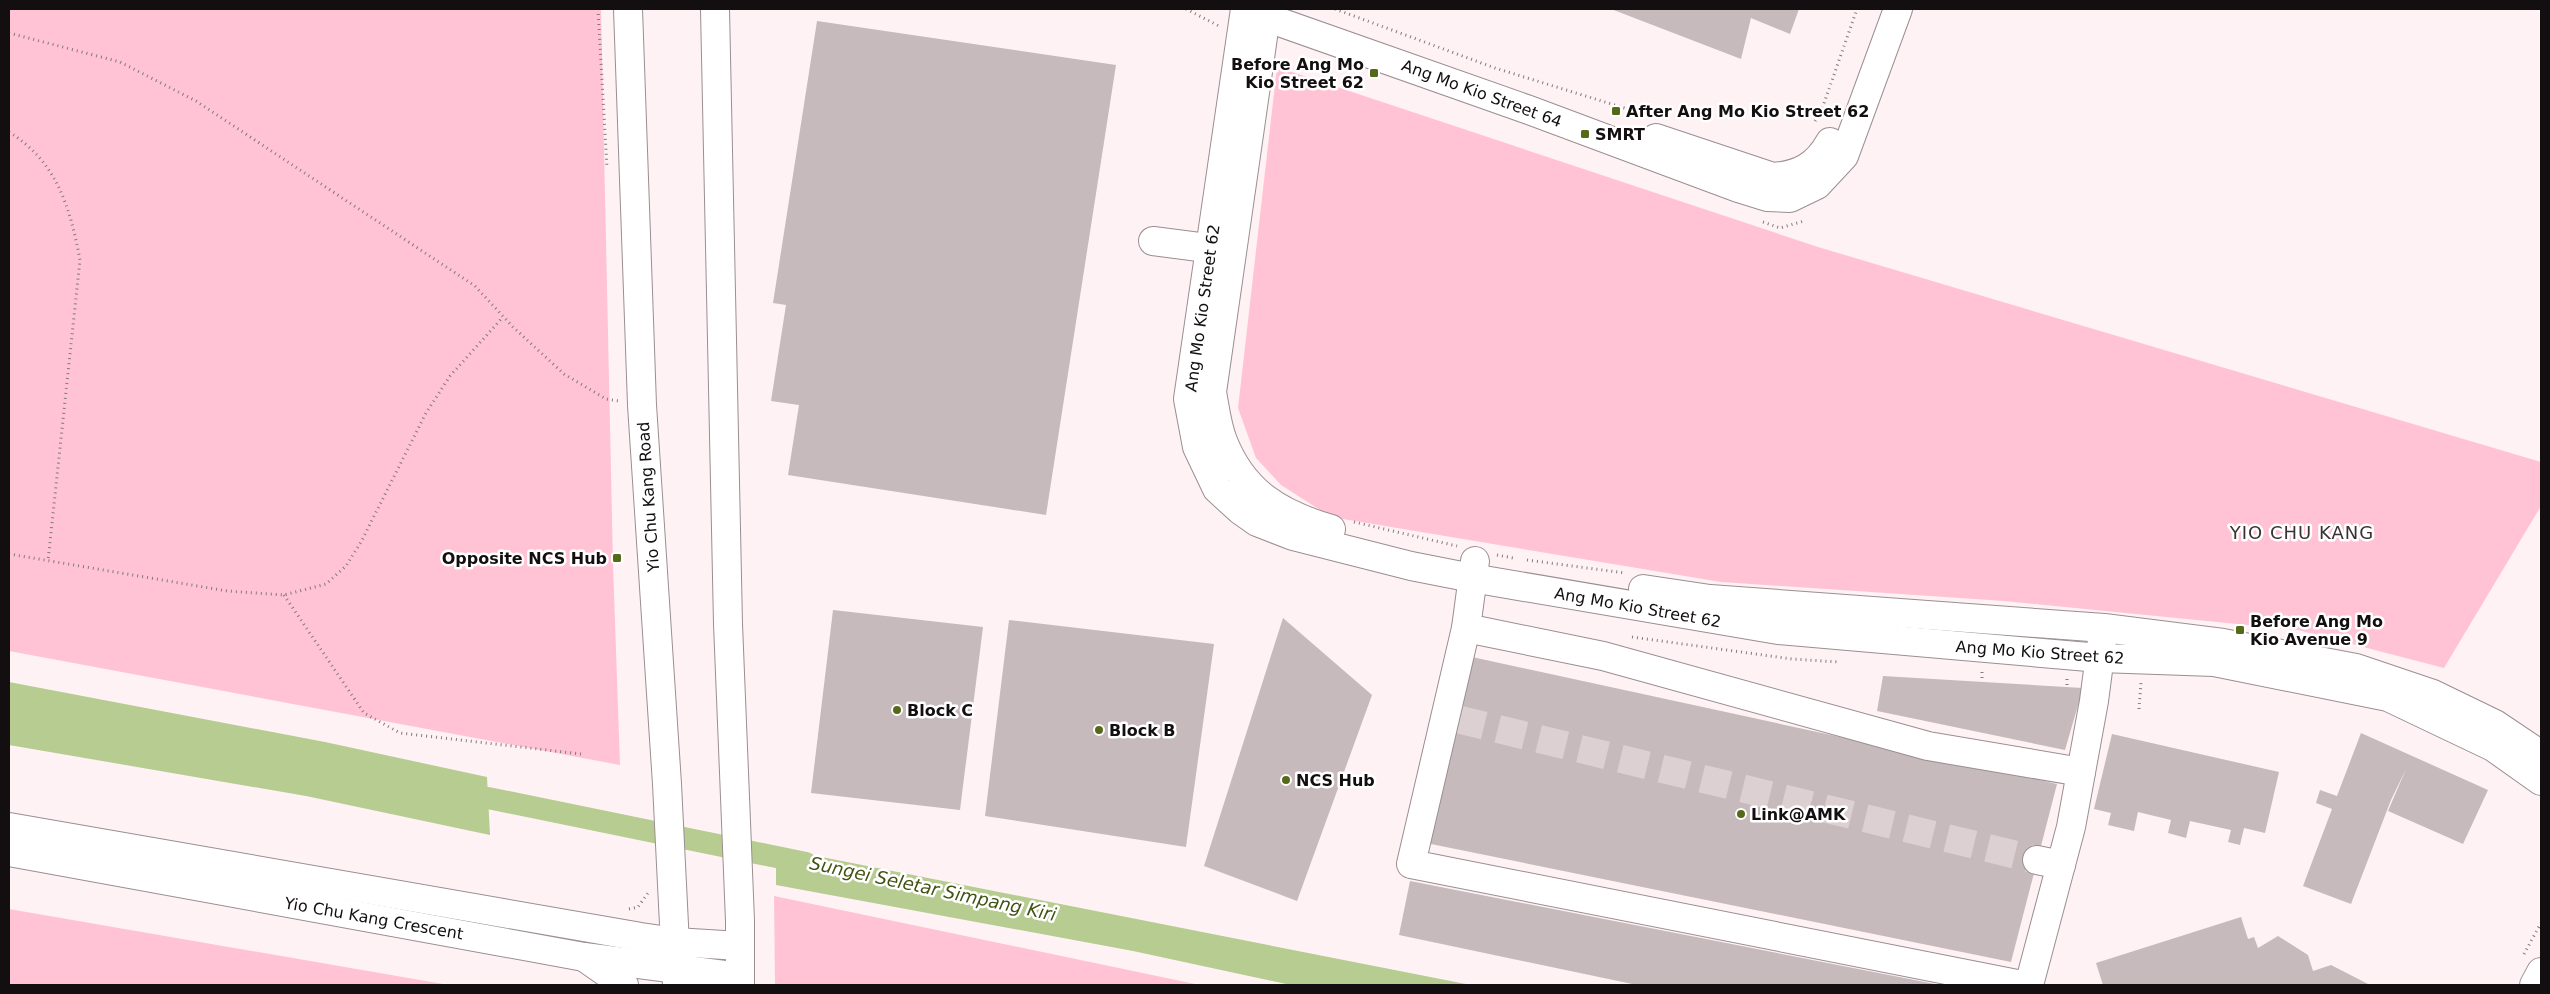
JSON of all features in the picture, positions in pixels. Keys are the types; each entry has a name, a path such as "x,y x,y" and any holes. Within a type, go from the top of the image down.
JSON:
{"street":[{"path":"716,9 728,614 740,981"},
{"name":"Ang Mo Kio Street 64","path":"1300,9 1660,140 1773,177 1793,175 1810,167 1824,152 1835,131 1877,9"},
{"name":"Ang Mo Kio Street 64","path":"1253,10 1738,188 1766,197 1790,198 1817,185 1844,156 1898,9"},
{"name":"Ang Mo Kio Street 62","path":"1253,10 1221,250 1188,399 1197,447 1216,488 1240,510 1257,522 1296,527 1412,558 1475,560 1549,576 1710,599 2104,628 2223,643 2356,668 2434,694 2473,725 2494,746 2541,781"},
{"name":"Yio Chu Kang Road","path":"630,15 642,405 667,784 677,977"},
{"path":"1153,242 1221,250"},
{"path":"1475,560 1451,717 1411,864 2022,985"},
{"name":"Ang Mo Kio Street 62","path":"1475,560 1778,630 2099,668 2214,662 2388,697 2473,725 2517,737 2541,755"},
{"path":"1466,628 1602,656 1928,746 2081,772"},
{"path":"2029,985 2049,862 2071,827 2099,668 2104,628"},
{"name":"Yio Chu Kang Crescent","path":"9,827 675,942 740,946"},
{"name":"Yio Chu Kang Crescent","path":"9,852 584,958 677,977 740,981"},
{"path":"584,958 624,985"},
{"path":"2534,985 2541,972"}],"path":[{"path":"1335,9 1495,68 1656,118"},
{"path":"1814,124 1822,109 1857,9"},
{"path":"1215,25 1216,32"},
{"path":"9,33 120,62 196,101 475,286 503,317 564,374 606,399 642,405"},
{"path":"9,132 22,140 51,170 72,219 80,260 48,561"},
{"path":"9,554 227,591 284,595 326,584 346,566 361,542 426,413 450,376 503,317"},
{"path":"1344,519 1475,560 1518,559 1634,574"},
{"path":"284,595 364,713 400,733 581,754"},
{"path":"1623,635 1657,642 1792,659 1849,663"},
{"path":"2066,676 2099,668 2141,682 2150,682"},
{"path":"1972,670 1991,672"},
{"path":"1982,671 1982,682"},
{"path":"2139,709 2141,682"}],"shaded area":[{"path":"9,9 601,9 613,564 620,765 9,651"},
{"path":"1277,67 1818,247 2541,462 2541,506 2444,668 2298,630 2004,601 1721,582 1331,517 1281,485 1256,458 1238,408"},
{"path":"774,896 1200,985 775,985"},
{"path":"9,909 449,985 9,985"}],"water":[{"path":"9,682 325,742 487,777 490,835 306,796 9,745"},
{"path":"776,848 1471,985 1291,985 1133,951 776,885"}],"building":[{"path":"1611,9 1799,9 1790,34 1751,18 1741,59"},
{"path":"817,21 1116,65 1046,515 788,475 799,405 771,401 786,305 773,303"},
{"name":"Block C","path":"833,610 983,627 960,810 811,793"},
{"name":"NCS Hub","path":"1283,618 1372,695 1297,901 1204,866"},
{"name":"Block B","path":"1009,620 1214,644 1186,847 985,816"},
{"name":"Link@AMK","path":"1472,657 2057,784 2011,962 1426,843"},
{"path":"1883,676 2083,688 2065,750 1877,711"},
{"path":"2361,733 2488,790 2463,844 2388,811 2406,769 2391,800 2351,904 2303,886 2332,809 2316,803 2320,790 2337,796"},
{"path":"2112,734 2279,772 2265,833 2244,828 2240,845 2228,842 2231,830 2190,821 2186,838 2168,833 2171,820 2138,812 2134,831 2108,825 2111,813 2094,809"},
{"path":"1410,881 1935,985 1637,985 1399,935"},
{"path":"2241,917 2248,939 2254,937 2258,948 2278,936 2308,955 2313,971 2331,965 2370,985 2103,985 2096,963"}],"waterway":[{"name":"Sungei Seletar Simpang Kiri","path":"488,798 806,863"}],"tunnel":[{"path":"1457,719 2037,860"}],"place":[{"name":"Before Ang Mo Kio Street 62","path":"1374,73"},
{"name":"After Ang Mo Kio Street 62","path":"1616,111"},
{"name":"SMRT","path":"1585,134"},
{"name":"Opposite NCS Hub","path":"617,558"},
{"name":"Before Ang Mo Kio Avenue 9","path":"2240,630"},
{"name":"Block C","path":"897,710"},
{"name":"Block B","path":"1099,730"},
{"name":"NCS Hub","path":"1286,780"},
{"name":"Link@AMK","path":"1741,814"}],"district":[{"name":"YIO CHU KANG","path":"2302,533"}]}
